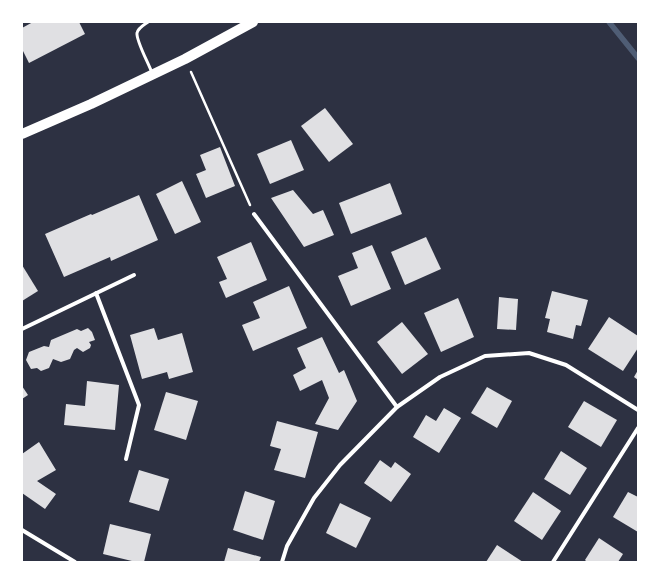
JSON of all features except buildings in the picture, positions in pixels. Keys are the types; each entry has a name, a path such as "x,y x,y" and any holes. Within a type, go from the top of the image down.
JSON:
{"main road":[{"path":"22,134 91,104 185,59 253,22"}],"street":[{"path":"254,214 397,406"},
{"path":"22,329 134,275"},
{"path":"96,293 138,405 126,459"},
{"path":"282,562 287,546 314,498 340,465 397,406 440,377 485,356 529,353 566,365 638,410"},
{"path":"553,562 638,428"},
{"path":"22,530 75,562"}],"lane":[{"path":"148,22 139,29 137,33 138,42 153,74"}],"path":[{"path":"185,59 254,214"}],"waterway":[{"path":"609,22 638,58"}]}
